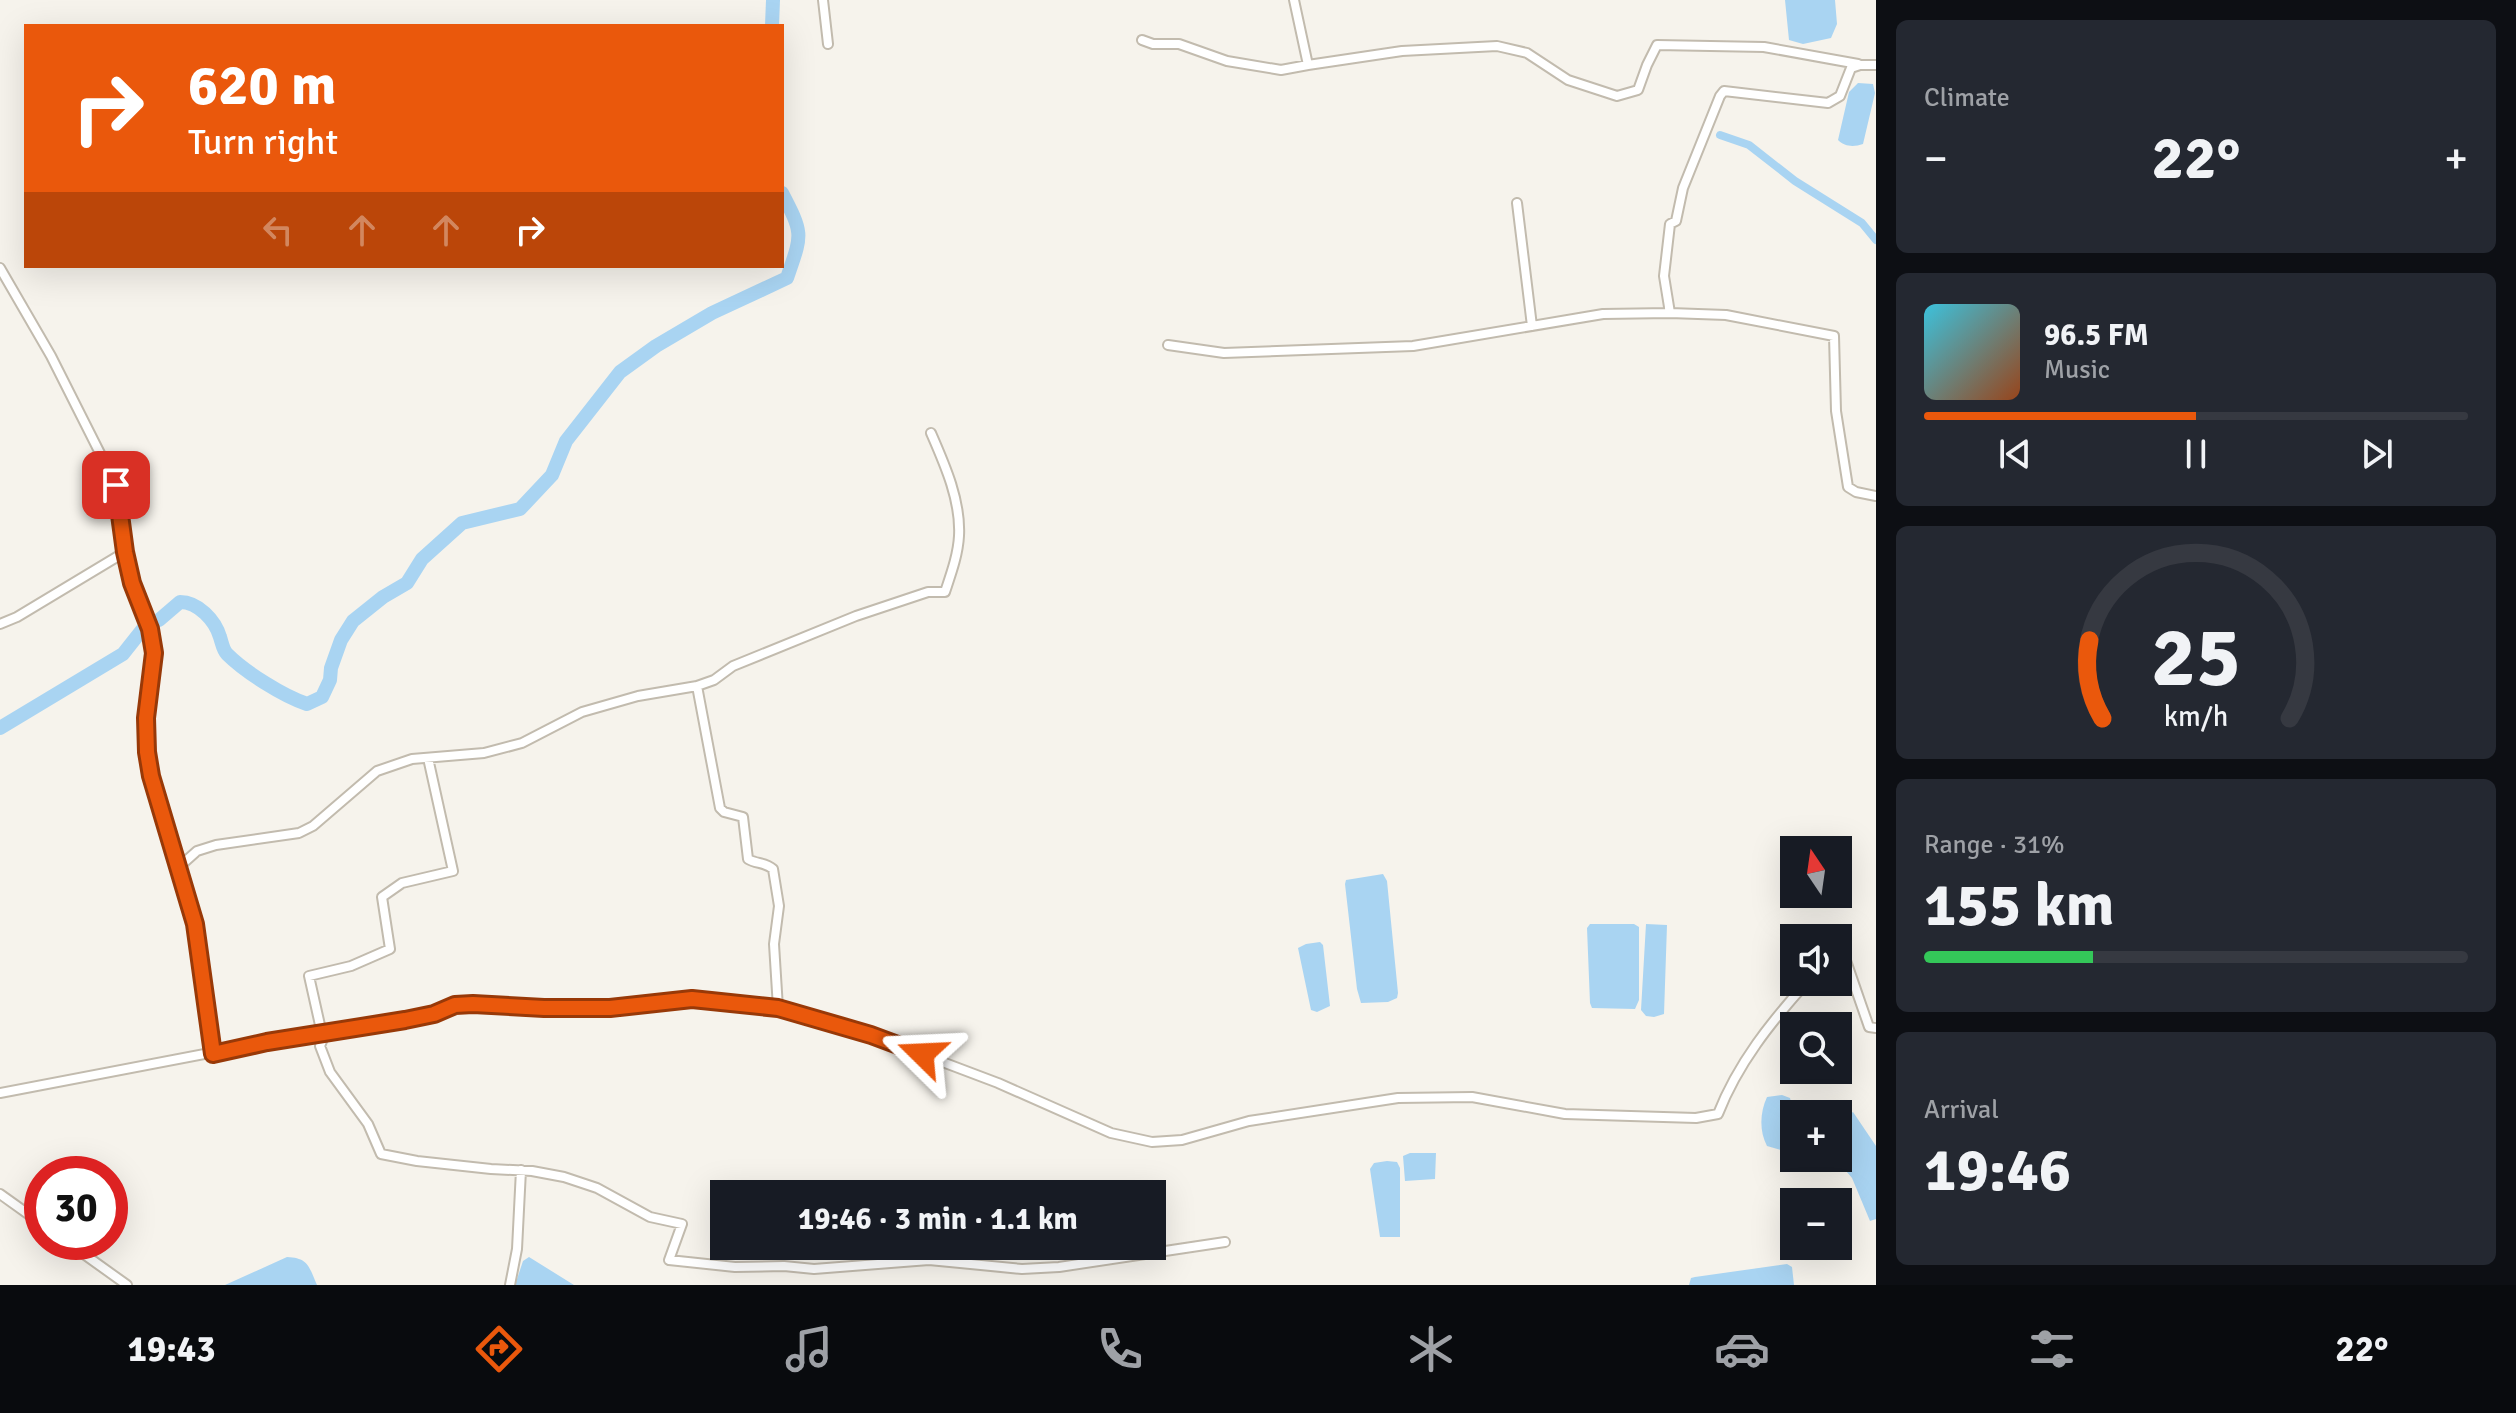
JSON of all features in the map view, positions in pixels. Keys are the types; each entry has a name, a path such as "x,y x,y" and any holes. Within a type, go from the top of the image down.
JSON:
{"street":[{"path":"823,0 828,44"},
{"path":"1294,0 1308,65"},
{"path":"1142,40 1153,44 1179,44 1227,61 1281,70 1402,51 1497,46 1527,53 1568,80 1617,96 1638,90 1657,45 1764,47 1860,65 1876,65"},
{"path":"1670,313 1664,262 1683,188 1720,96 1724,91 1828,103 1840,96 1851,68 1860,65"},
{"path":"1517,203 1532,326"},
{"path":"0,268 3,278 51,356 116,485 132,583 150,629 154,653 146,718 151,776 195,924 213,1054"},
{"path":"1168,345 1224,353 1413,346 1603,314 1670,313 1726,315 1834,336 1836,411 1848,487 1876,496"},
{"path":"179,867 197,851 216,845 299,833 313,826 377,771 412,759 498,750 522,743 582,712 638,696 697,686 746,661 856,616 928,592 945,592 959,536 958,516 947,470 931,433"},
{"path":"0,624 17,617 125,552"},
{"path":"697,686 720,808 743,817 748,859 765,863 773,869 779,906 774,944 778,1008"},
{"path":"428,758 453,871 402,883 382,897 390,949 351,966 309,976 323,1034 320,1046 330,1072 368,1124 381,1154 417,1161 521,1170 586,1184 650,1217 682,1224 669,1260 735,1267 814,1269 929,1260 1022,1269 1059,1267 1225,1242"},
{"path":"1852,978 1869,1027 1876,1028"},
{"path":"0,1093 405,1020 434,1014 455,1005 610,1008 692,999 778,1008 871,1035 998,1083 1111,1133 1152,1142 1182,1140 1249,1121 1398,1098 1472,1097 1565,1114 1696,1118 1718,1114 1753,1047 1795,996"},
{"path":"510,1285 517,1249 521,1170"},
{"path":"0,1194 24,1211"},
{"path":"92,1260 127,1285"}],"water":[{"path":"1785,0 1835,0 1837,24 1831,38 1803,44 1789,40"},
{"path":"1858,83 1873,84 1875,93 1863,144 1850,146 1838,140 1849,92"},
{"path":"1383,874 1387,881 1398,993 1397,998 1388,1002 1361,1003 1345,884 1346,880"},
{"path":"1590,924 1634,924 1639,927 1639,1000 1635,1009 1592,1008 1587,928"},
{"path":"1646,924 1667,925 1664,1014 1654,1017 1646,1016 1641,1010"},
{"path":"1320,942 1323,945 1330,1006 1317,1012 1311,1010 1298,948"},
{"path":"1782,1095 1790,1100 1780,1100 1780,1150 1767,1146 1763,1134 1761,1122 1767,1097"},
{"path":"1852,1113 1876,1146 1876,1219 1870,1221 1847,1172 1852,1172"},
{"path":"1436,1153 1435,1179 1405,1181 1403,1156"},
{"path":"1397,1162 1400,1168 1400,1237 1380,1237 1370,1169 1374,1163"},
{"path":"287,1257 304,1262 317,1285 225,1285"},
{"path":"529,1257 574,1285 515,1285 523,1261"},
{"path":"1787,1264 1792,1267 1794,1285 1689,1285 1691,1278 1695,1277"}],"waterway":[{"path":"772,24 773,0"},
{"path":"1720,135 1749,145 1795,181 1862,223 1876,240"},
{"path":"159,620 180,602 193,605 214,624 227,654 254,676 307,704 322,697 341,640 353,621 407,583 422,559 462,523 520,509 552,475 566,441 620,372 656,346 712,313 787,278 798,235 784,197"},
{"path":"0,728 123,654 142,630"}],"route":[{"path":"116,485 132,583 150,629 154,653 146,718 151,776 195,924 213,1054 267,1042 405,1020 434,1014 455,1005 610,1008 692,999 778,1008 871,1035 922,1054"}]}
